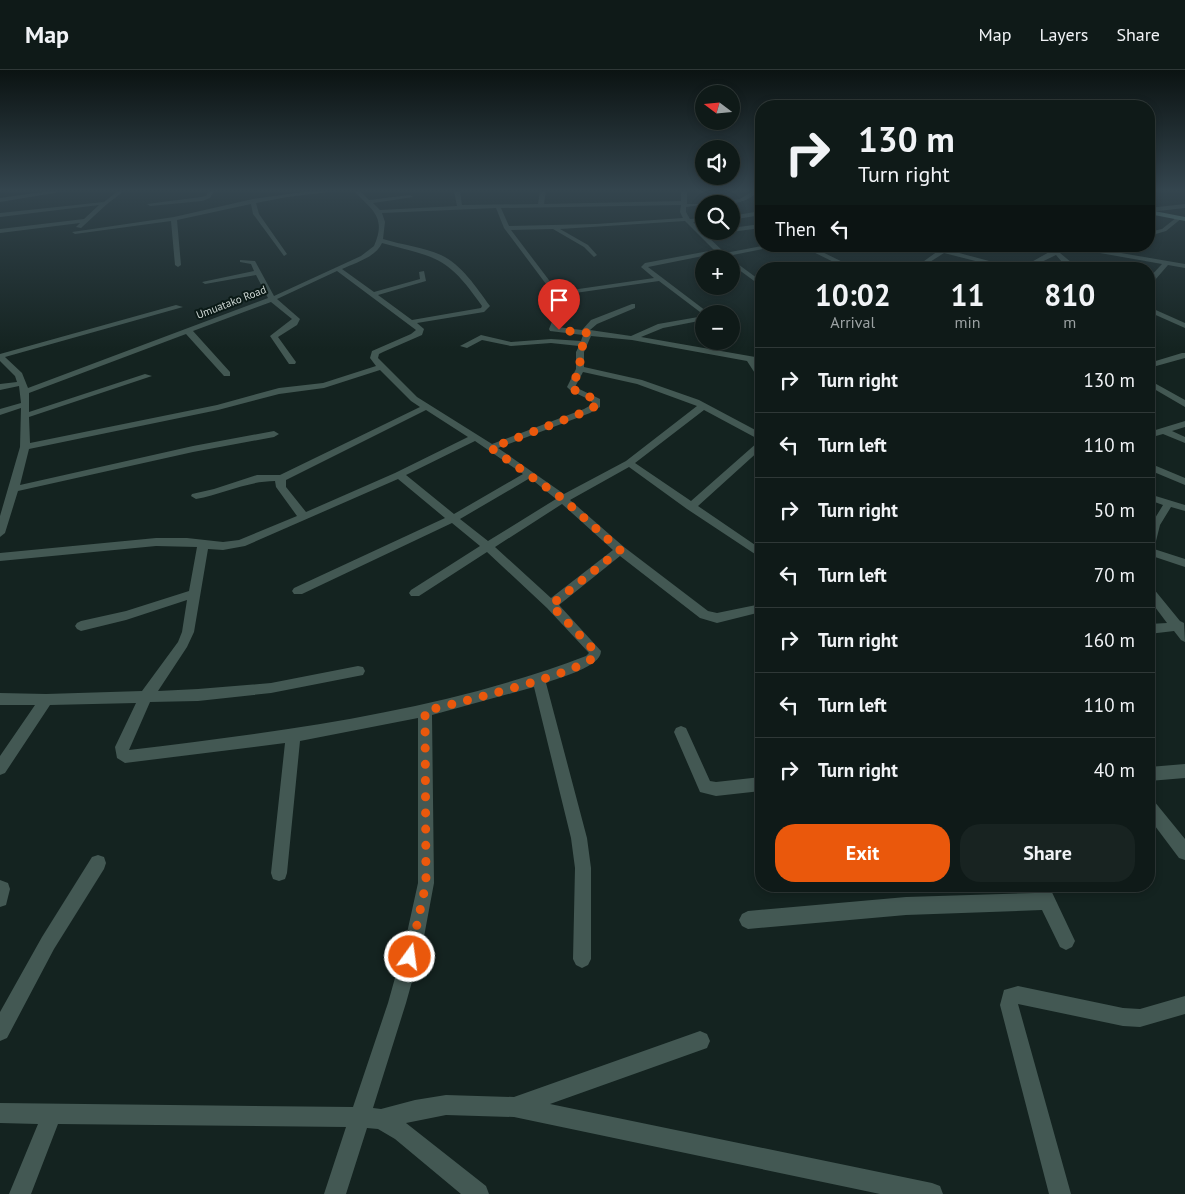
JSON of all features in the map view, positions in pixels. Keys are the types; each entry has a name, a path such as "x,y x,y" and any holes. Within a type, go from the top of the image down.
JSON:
{"street":[{"path":"175,243 178,265"},
{"path":"277,243 284,254"},
{"name":"Umuatako Road","path":"0,387 24,388 188,331 272,299 338,269 372,252 378,243"},
{"path":"394,243 428,252 446,261 468,280 486,306 484,310 412,322"},
{"path":"519,243 557,294 562,304 553,329 632,338 755,360"},
{"path":"582,243 594,255"},
{"path":"740,252 755,249"},
{"path":"817,252 839,262"},
{"path":"926,262 940,252"},
{"path":"945,252 987,262"},
{"path":"1033,262 1053,252"},
{"path":"1089,252 1185,266"},
{"path":"695,259 644,266 644,268 695,305"},
{"path":"242,260 253,262 272,299 296,319 294,323 278,331 274,336 292,362"},
{"path":"1155,278 1166,263"},
{"path":"740,268 755,279"},
{"path":"338,269 420,328 419,333 375,353 374,358 404,391 530,474 563,499 620,550 704,615 717,618 755,609"},
{"path":"205,282 259,272"},
{"path":"373,294 424,280 422,272"},
{"path":"557,294 660,279"},
{"path":"491,448 597,405 597,401 571,387 580,369 582,344 588,333 586,330 594,322 632,306"},
{"path":"0,531 25,447 25,404 24,388 19,375 0,356 179,307"},
{"path":"1155,312 1185,326"},
{"path":"632,338 661,326 695,320"},
{"path":"188,331 227,374"},
{"path":"464,346 481,337 511,344 551,341 582,344"},
{"path":"1155,364 1185,355"},
{"path":"750,360 755,367"},
{"path":"25,447 218,407 279,391 324,385 381,367"},
{"path":"580,369 640,382 704,406 755,434"},
{"path":"24,416 148,376"},
{"path":"1155,386 1185,404"},
{"path":"0,412 25,404"},
{"path":"415,593 563,499 629,463 704,406"},
{"path":"196,496 216,492 257,478 282,478 426,407"},
{"path":"1155,432 1185,424"},
{"path":"1165,431 1185,440"},
{"path":"14,489 159,456 274,434"},
{"path":"0,557 156,542 187,542 214,546 241,543 399,475 476,437"},
{"path":"691,507 755,449"},
{"path":"629,463 755,549"},
{"path":"1155,469 1185,482"},
{"path":"298,591 454,518 530,474"},
{"path":"203,544 188,632 183,644 146,697 122,746 122,754 125,757 293,736 425,711 539,680 584,663 595,656 591,647 551,605 488,547 399,475"},
{"path":"282,478 280,482 281,487 304,517"},
{"path":"1155,499 1185,508"},
{"path":"1155,525 1168,503"},
{"path":"551,605 620,550"},
{"path":"1155,551 1185,563"},
{"path":"81,626 126,615 193,594"},
{"path":"1155,598 1180,626 1185,637"},
{"path":"1155,628 1180,626"},
{"path":"0,699 46,700 198,695 270,688 358,671"},
{"path":"539,680 579,838 583,868 582,959"},
{"path":"0,768 46,700"},
{"path":"336,1194 371,1118 397,1003 414,942 426,883 425,711"},
{"path":"681,732 705,787 716,789 755,785"},
{"path":"279,873 293,736"},
{"path":"1155,774 1185,771"},
{"path":"1155,814 1185,852"},
{"path":"0,1031 48,943 98,863"},
{"path":"0,888 2,889 0,900"},
{"path":"748,920 1044,894 1066,941"},
{"path":"1060,1194 1009,1005 1011,997 1018,995 1140,1018 1185,1005"},
{"path":"514,1107 700,1041"},
{"path":"0,1113 371,1118 446,1105 514,1107 932,1194"},
{"path":"20,1194 52,1113"},
{"path":"371,1118 402,1132 478,1194"}],"route":[{"path":"410,957 426,883 425,711 539,680 584,663 595,656 595,651 551,605 620,550 563,499 491,448 587,411 597,405 597,401 593,398 575,391 571,387 580,369 580,352 588,333 559,330"}]}
